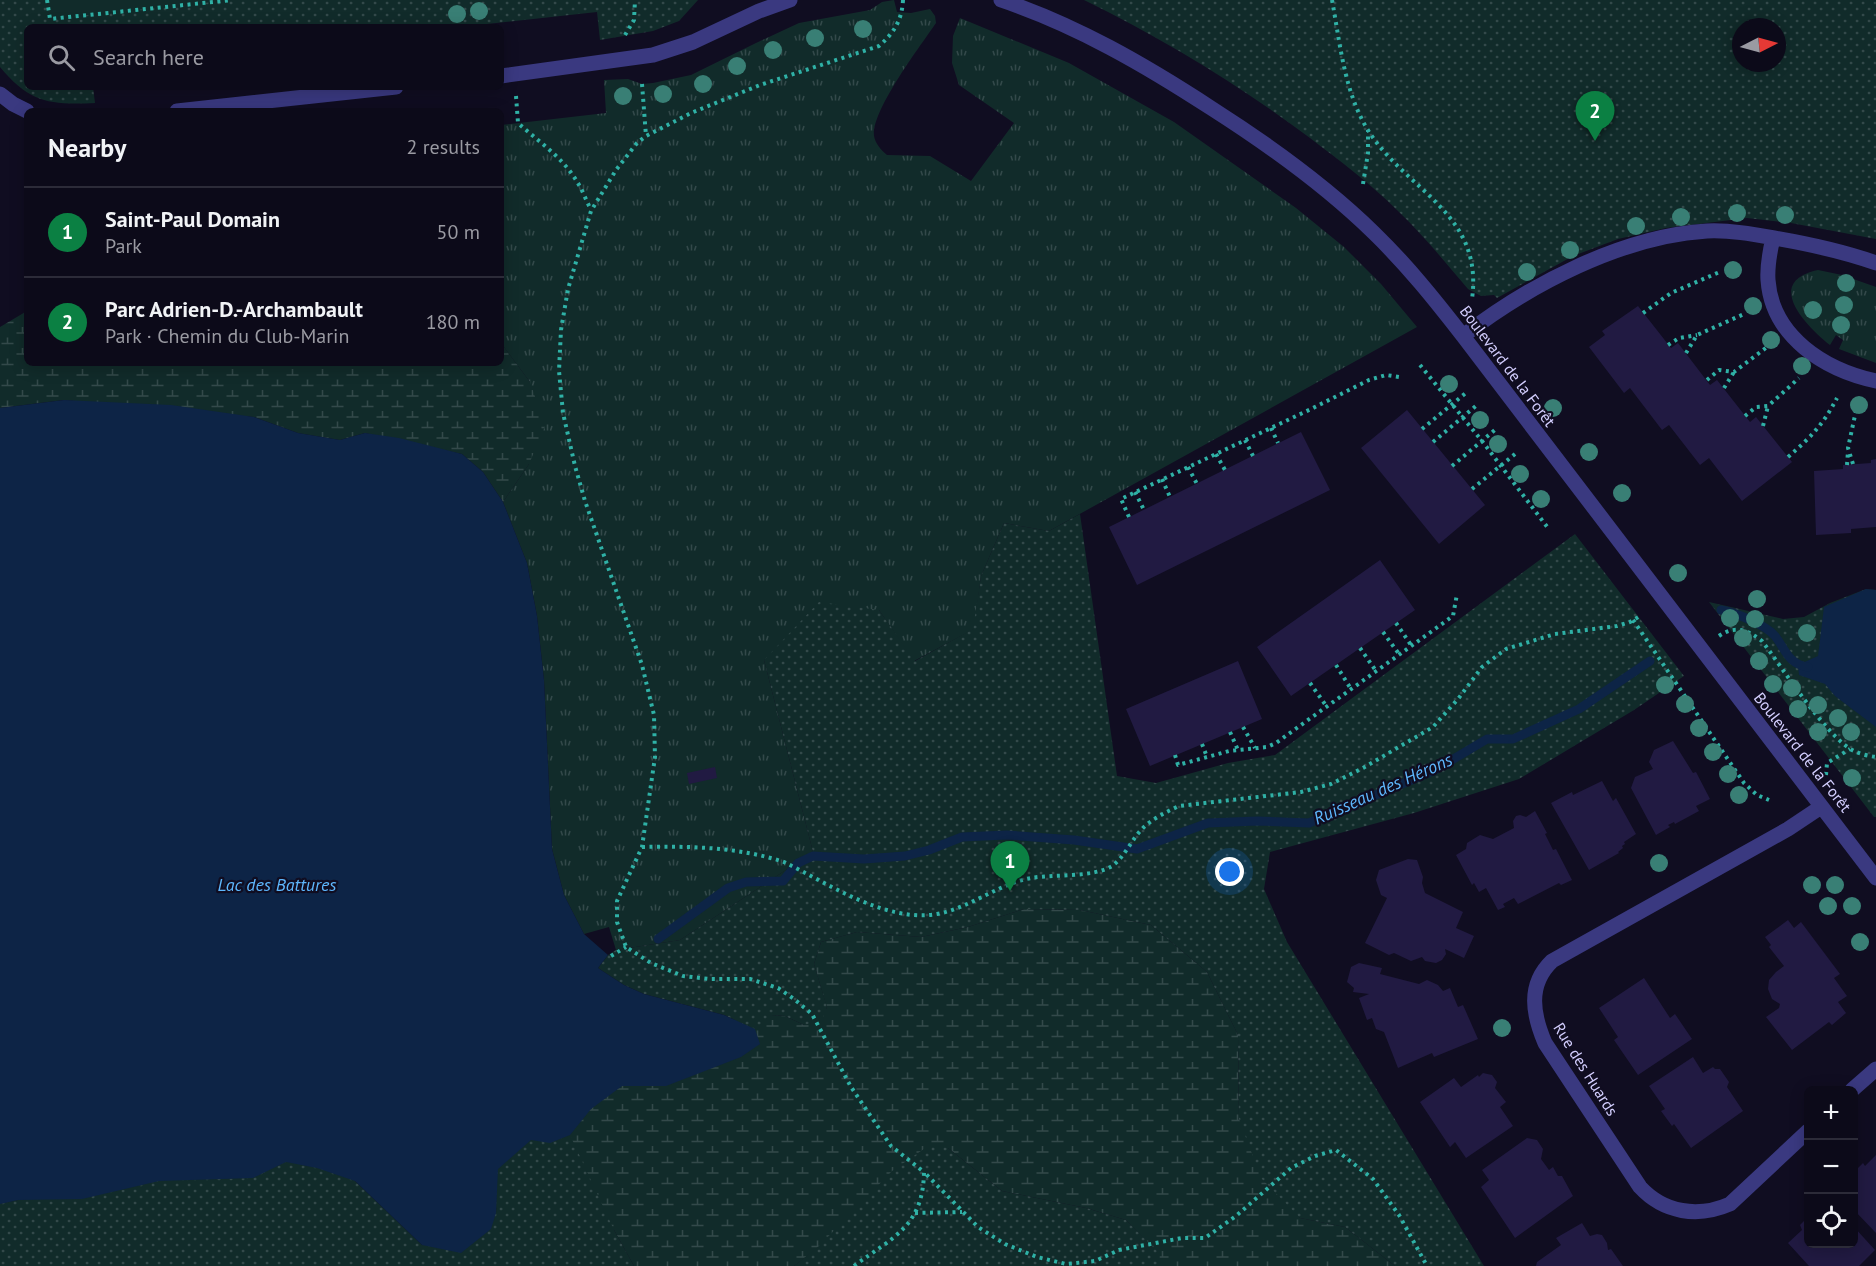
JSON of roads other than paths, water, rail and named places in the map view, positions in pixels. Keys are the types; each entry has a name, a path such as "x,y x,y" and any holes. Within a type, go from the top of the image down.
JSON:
{"street":[{"path":"507,75 653,55 693,42 759,11 790,0"},
{"name":"Boulevard de la Forêt","path":"1001,0 1048,18 1137,62 1195,97 1284,158 1373,232 1404,264 1463,336 1876,878"},
{"path":"204,108 369,90"},
{"path":"0,94 24,110"},
{"path":"1463,336 1497,311 1545,282 1599,258 1629,247 1704,231 1745,233 1773,238 1828,248 1876,262"},
{"path":"1773,238 1768,279 1775,310 1783,325 1817,358 1839,370 1876,381"},
{"name":"Rue des Huards","path":"1804,1136 1730,1204 1714,1211 1698,1213 1679,1211 1664,1205 1650,1197 1640,1187 1545,1043 1538,1027 1535,996 1537,980 1542,970 1552,962 1788,829 1821,807"},
{"path":"1857,1086 1876,1069"}],"water":[{"name":"Lac des Battures","path":"64,400 171,405 254,417 298,433 340,440 365,433 399,438 462,454 483,472 503,502 527,563 537,616 544,680 552,849 564,895 584,934 608,955 598,968 624,985 644,994 724,1015 755,1029 760,1044 741,1057 666,1086 622,1086 591,1109 570,1135 550,1143 531,1140 498,1169 496,1213 491,1229 461,1253 422,1245 355,1181 317,1168 286,1162 253,1178 159,1181 82,1199 18,1200 0,1204 0,408"},
{"path":"1866,589 1876,590 1876,727 1835,696 1825,684 1799,675 1798,665 1818,656 1824,607"}],"waterway":[{"name":"Ruisseau des Hérons","path":"1721,610 1741,616 1765,628 1775,636 1792,660 1808,667"},
{"name":"Ruisseau des Hérons","path":"658,939 728,888 746,882 783,881 798,863 813,856 864,859 905,856 929,850 962,837 1007,835 1074,840 1137,849 1208,823 1257,821 1309,823 1435,770 1487,739 1513,739 1579,709 1650,661"}],"place":[{"name":"Parc Adrien-D.-Archambault","path":"1595,141"},
{"name":"Saint-Paul Domain","path":"1010,891"}]}
